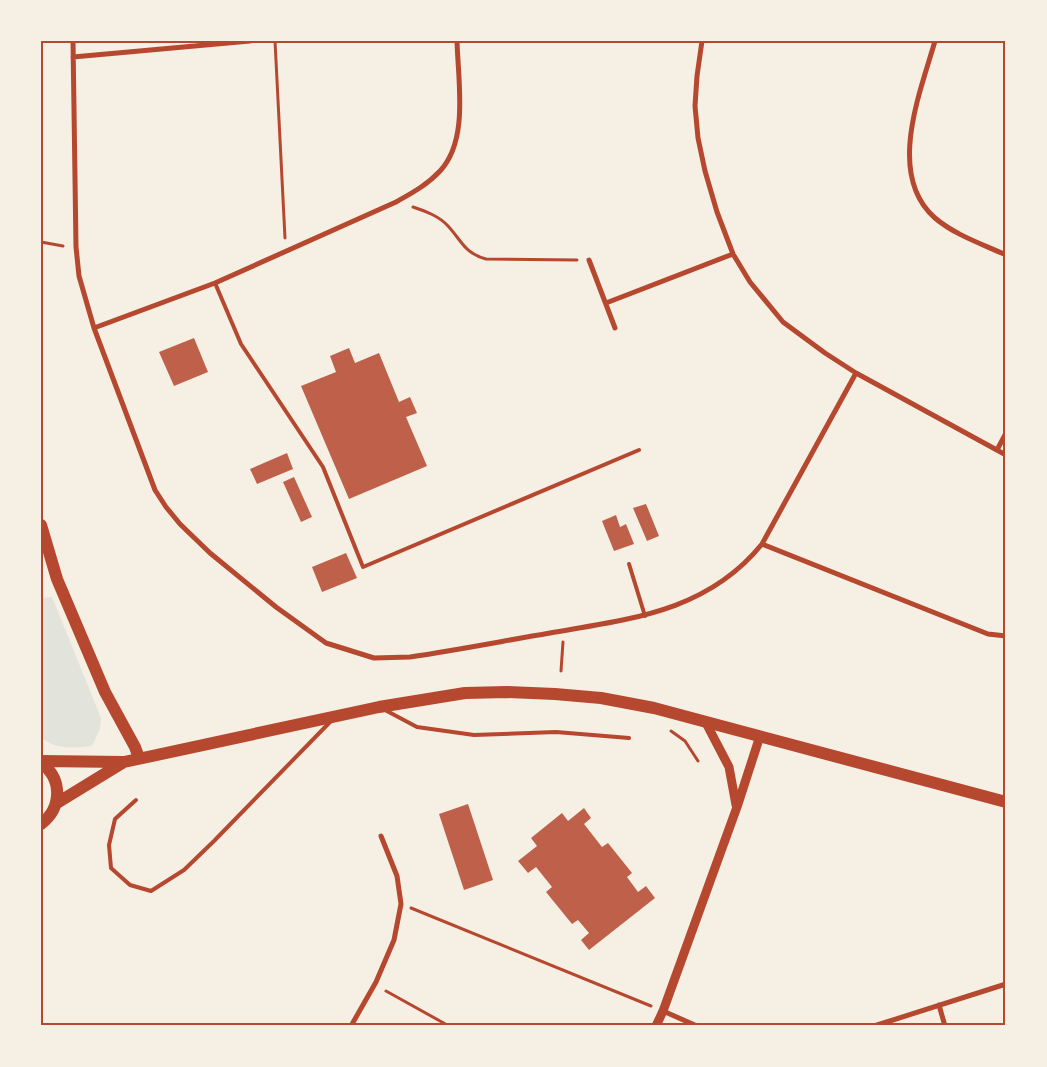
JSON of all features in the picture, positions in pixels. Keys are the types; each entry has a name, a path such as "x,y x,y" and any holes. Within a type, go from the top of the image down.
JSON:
{"main road":[{"path":"41,525 57,579 105,692 139,758"},
{"path":"41,762 124,762 379,707 465,693 507,692 601,698 654,708 1006,802"},
{"path":"41,762 55,779 58,791 57,803 52,814 41,824"},
{"path":"57,803 124,762"}],"street":[{"path":"73,41 76,247 79,276 94,328 155,490 180,524 210,553 276,607 326,643 374,658 410,657 645,616 712,589 731,576 750,559 762,544 856,373"},
{"path":"73,57 250,41"},
{"path":"94,328 215,283 396,202 419,189 441,171 459,135 457,41"},
{"path":"702,41 695,106 698,138 717,212 733,254 750,282 783,322 808,341 856,373 1006,455"},
{"path":"935,41 910,138 909,157 913,181 920,201 935,218 954,231 1006,255"},
{"path":"606,303 733,254"},
{"path":"590,260 615,328"},
{"path":"998,450 1006,432"},
{"path":"762,544 988,634 1006,636"},
{"path":"705,721 729,768 737,807"},
{"path":"656,1026 737,807 760,736"},
{"path":"351,1026 374,985 394,940 401,904 396,876 381,836"},
{"path":"874,1026 1006,984"},
{"path":"939,1005 945,1026"},
{"path":"663,1011 697,1026"}],"lane":[{"path":"215,283 241,344 323,467 364,568 639,450"},
{"path":"629,564 645,616"},
{"path":"379,707 417,727 474,735 556,732 628,738"},
{"path":"136,800 115,819 109,845 111,868 130,885 151,891 184,870 336,716"}],"path":[{"path":"275,41 286,251"},
{"path":"396,202 430,212 448,224 462,246 475,256 486,259 590,260"},
{"path":"41,242 76,247"},
{"path":"561,671 564,631"},
{"path":"401,904 663,1011"},
{"path":"374,985 449,1026"}],"shaded area":[{"path":"52,597 101,718 100,729 92,746 58,746 41,737 41,598"}],"building":[{"path":"194,338 208,372 174,386 159,352"},
{"path":"349,348 355,363 379,353 399,402 410,397 417,413 406,417 427,466 349,499 301,386 336,372 330,356"},
{"path":"287,453 293,469 257,484 250,469"},
{"path":"294,477 312,517 301,522 283,482"},
{"path":"646,504 659,536 647,541 633,508"},
{"path":"616,515 620,527 626,524 634,544 614,551 602,521"},
{"path":"346,553 357,578 322,592 312,567"},
{"path":"468,804 493,880 464,890 439,814"},
{"path":"584,808 591,818 584,824 602,847 608,843 632,873 627,877 638,892 646,886 655,898 589,950 581,940 589,933 578,920 572,924 546,892 552,887 536,867 528,873 518,861 537,846 531,838 562,813 568,821"}]}
